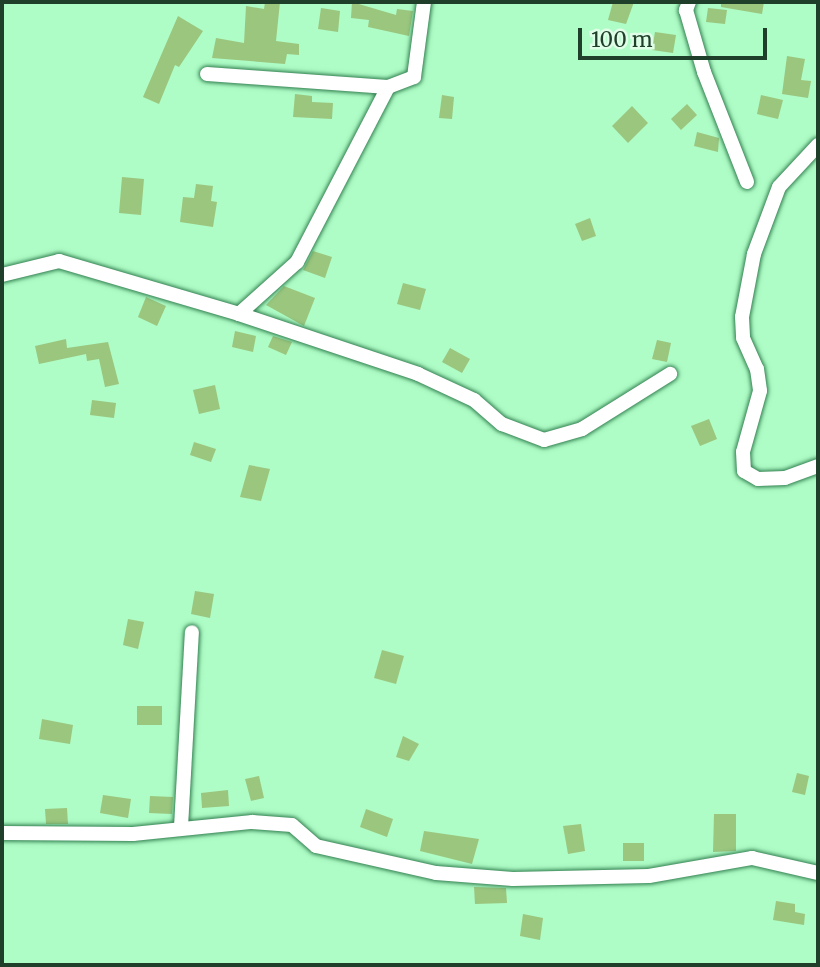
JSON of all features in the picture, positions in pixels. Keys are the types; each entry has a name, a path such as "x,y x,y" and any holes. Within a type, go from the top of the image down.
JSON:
{"street":[{"path":"207,74 388,87 414,77 424,2"},
{"path":"689,2 686,10 704,72 747,182"},
{"path":"239,314 297,262 388,87"},
{"path":"818,145 779,187 754,254 742,317 743,338 757,369 760,391 743,452 744,471 758,479 771,479 818,466"},
{"path":"2,275 59,261 239,314 418,374 474,400 502,424 544,440 582,429 670,374"},
{"path":"181,827 192,632"},
{"path":"2,833 133,834 181,827 252,822 292,825 316,846 436,873 513,879 649,876 752,858 818,873"}],"building":[{"path":"265,2 280,2 276,41 299,44 299,55 287,54 285,64 212,58 216,38 244,43 246,6 264,9"},
{"path":"352,2 396,15 397,9 413,11 409,36 368,27 369,20 351,18"},
{"path":"613,2 634,2 626,24 608,20"},
{"path":"721,2 764,2 762,14 721,7"},
{"path":"321,8 340,11 338,32 318,29"},
{"path":"708,8 727,10 725,24 706,22"},
{"path":"178,16 203,31 179,67 175,65 159,104 143,97"},
{"path":"655,32 676,35 673,53 652,50"},
{"path":"787,56 805,59 801,80 811,81 808,98 782,94"},
{"path":"295,94 312,96 312,102 333,103 332,119 293,117"},
{"path":"442,95 454,97 452,119 439,118"},
{"path":"761,95 783,100 778,119 757,114"},
{"path":"687,104 697,115 681,130 671,119"},
{"path":"632,106 648,123 628,143 612,126"},
{"path":"697,132 719,138 718,152 694,146"},
{"path":"122,177 144,179 141,215 119,213"},
{"path":"196,184 213,186 211,201 217,202 213,227 180,222 183,197 194,198"},
{"path":"590,218 596,236 582,241 575,224"},
{"path":"313,251 332,257 325,278 303,270"},
{"path":"403,283 426,289 420,310 397,304"},
{"path":"284,286 315,298 304,326 266,305"},
{"path":"146,297 166,306 157,326 138,317"},
{"path":"235,331 256,336 253,352 232,347"},
{"path":"273,336 292,342 286,355 268,347"},
{"path":"66,339 67,348 108,342 119,384 105,387 99,359 87,361 86,354 39,364 35,346"},
{"path":"657,340 671,343 667,362 652,359"},
{"path":"450,348 470,359 462,373 442,362"},
{"path":"215,385 220,409 199,414 193,390"},
{"path":"92,400 116,403 114,418 90,415"},
{"path":"709,419 717,439 700,446 691,426"},
{"path":"194,442 216,449 211,462 190,455"},
{"path":"249,465 270,469 261,501 240,497"},
{"path":"195,591 214,594 210,618 191,614"},
{"path":"128,619 144,622 138,649 123,645"},
{"path":"382,650 404,656 396,684 374,678"},
{"path":"137,706 162,706 162,725 137,725"},
{"path":"42,719 73,725 70,744 39,739"},
{"path":"403,736 419,744 409,761 396,757"},
{"path":"797,773 809,776 805,795 792,792"},
{"path":"259,776 264,798 251,801 245,779"},
{"path":"228,790 229,806 202,808 201,793"},
{"path":"103,795 131,799 128,818 100,813"},
{"path":"150,796 173,797 172,814 149,813"},
{"path":"67,808 68,824 46,824 45,809"},
{"path":"366,809 393,819 387,837 360,827"},
{"path":"714,814 736,814 736,851 713,852"},
{"path":"581,824 585,851 568,854 563,826"},
{"path":"424,831 479,839 472,864 420,851"},
{"path":"623,843 644,843 644,861 623,861"},
{"path":"474,887 506,888 507,903 475,904"},
{"path":"776,901 795,904 795,912 805,914 804,925 773,920"},
{"path":"523,914 543,918 540,940 520,936"}]}
